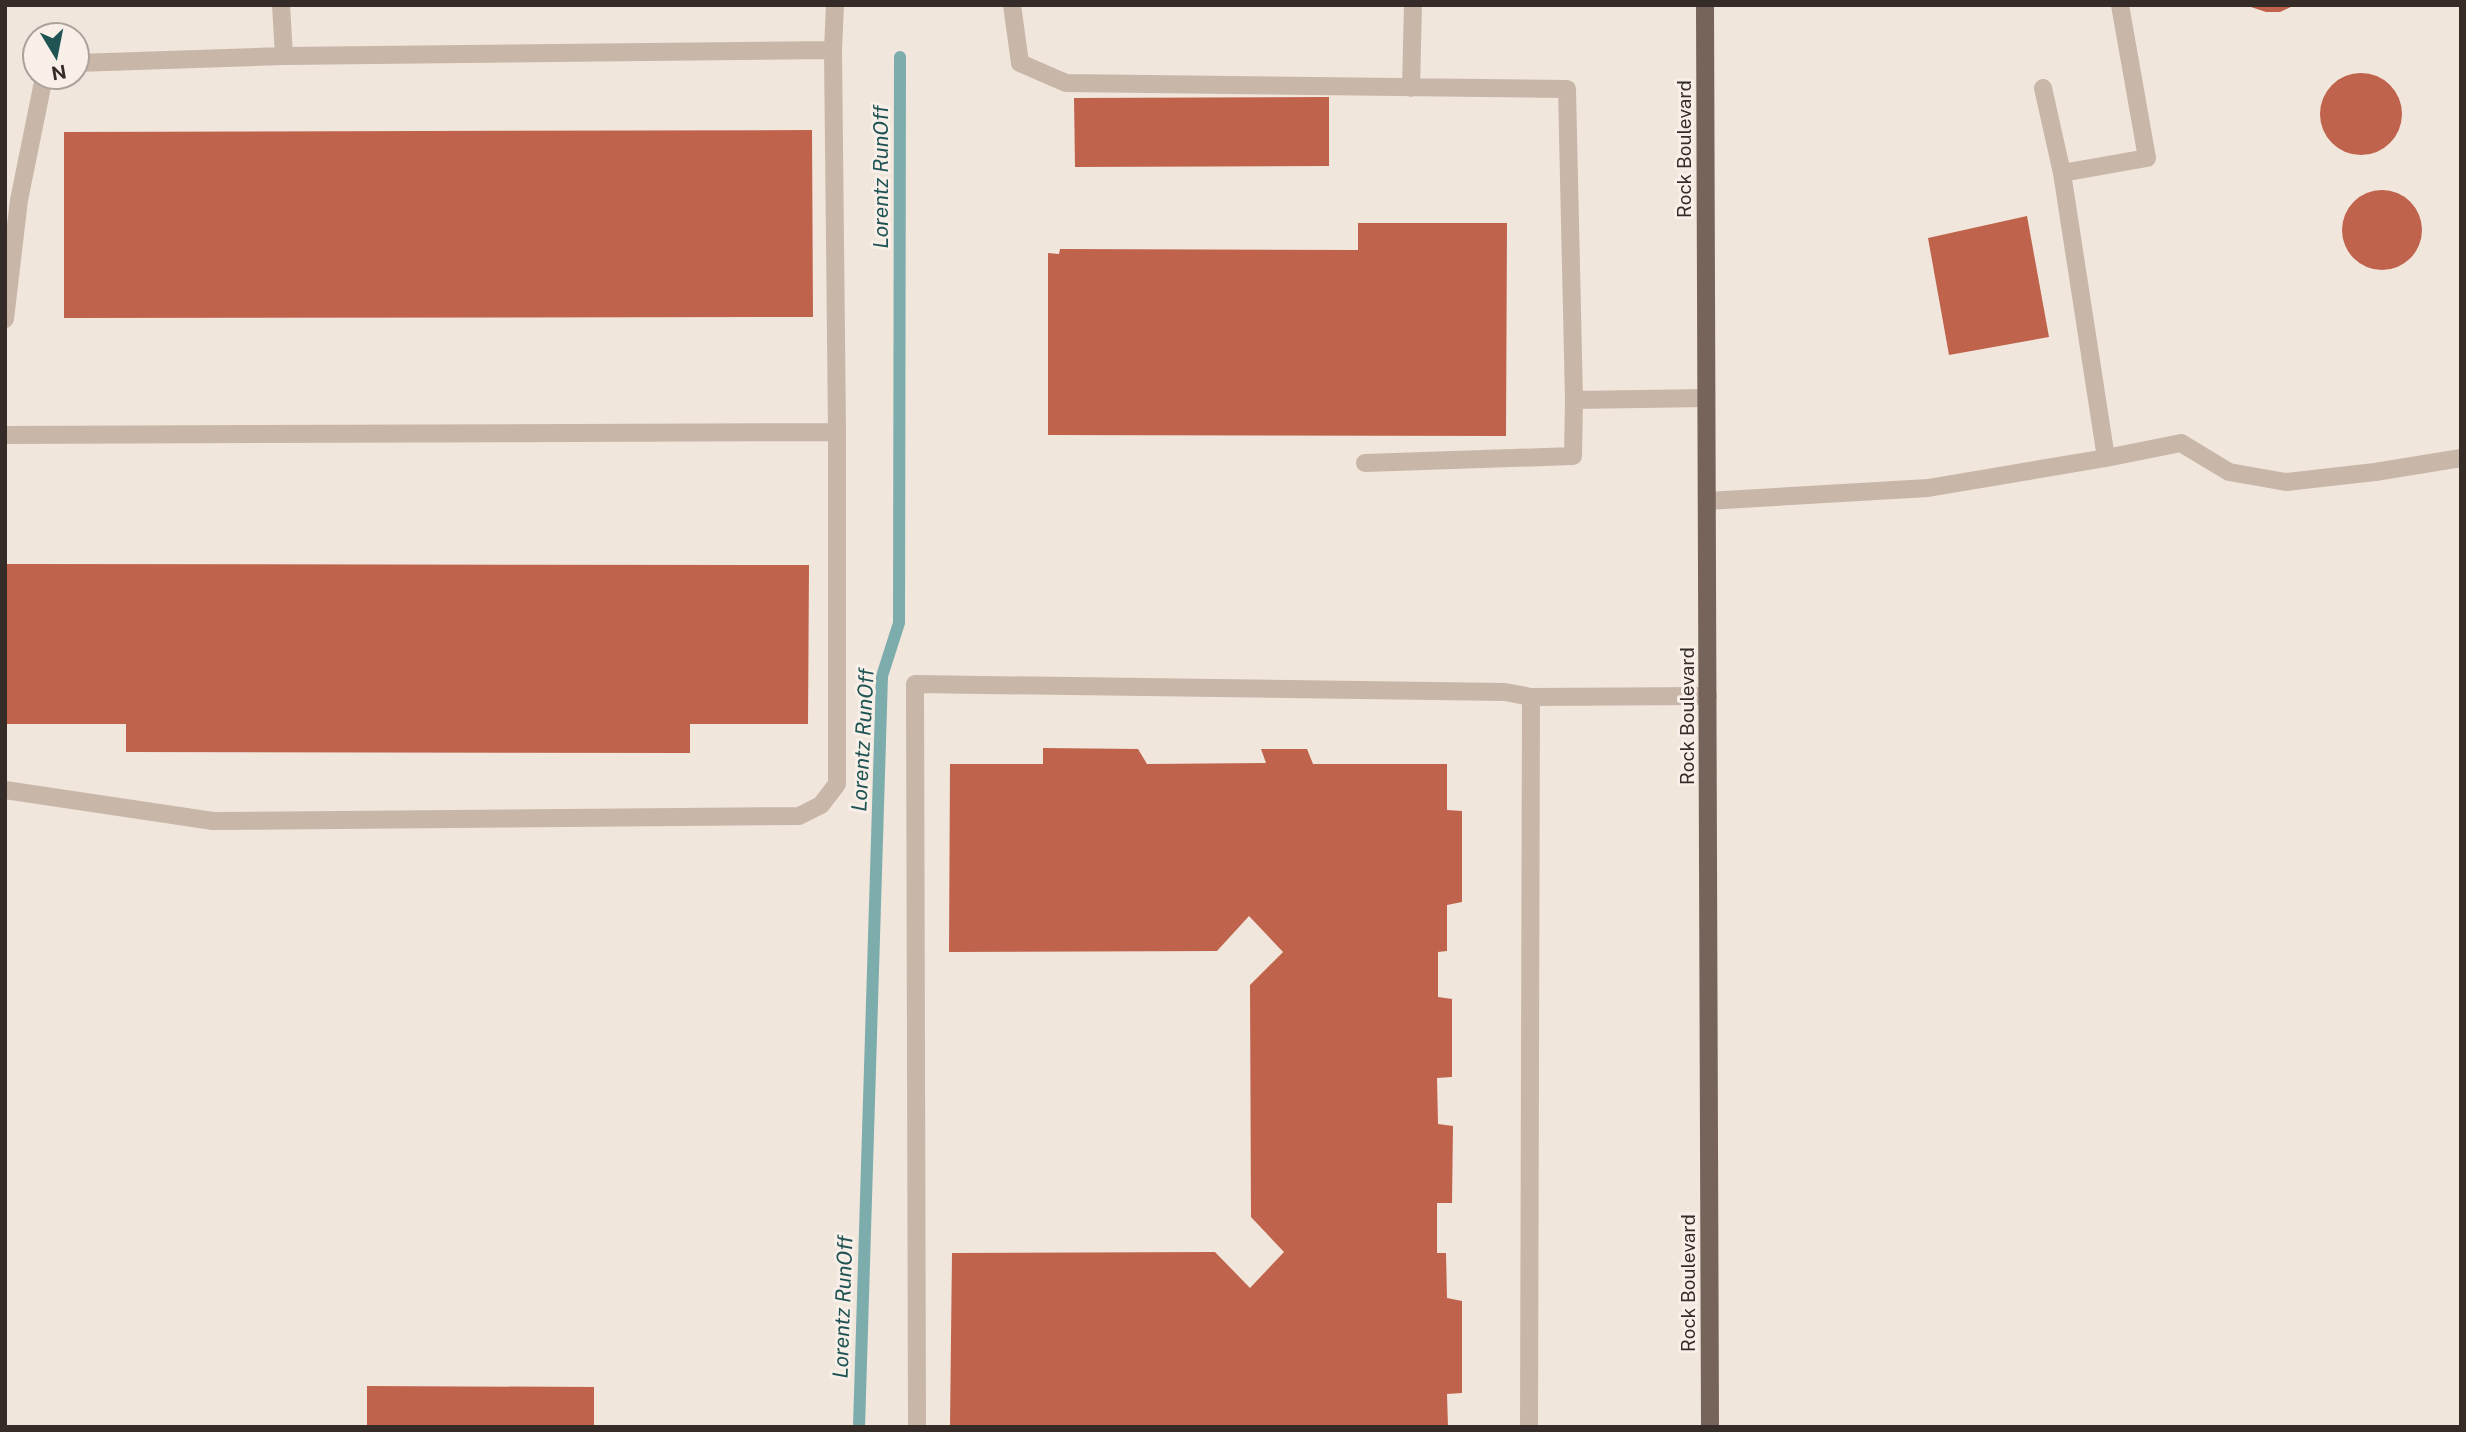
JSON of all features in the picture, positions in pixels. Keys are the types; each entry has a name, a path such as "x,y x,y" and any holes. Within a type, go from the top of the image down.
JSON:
{"main road":[{"name":"Rock Boulevard","path":"1705,5 1710,1427"}],"lane":[{"path":"281,5 284,56"},
{"path":"5,790 213,821 799,816 821,805 836,784 835,5"},
{"path":"1012,5 1020,63 1066,83 1567,89 1573,456 1365,463"},
{"path":"1411,88 1413,5"},
{"path":"2062,173 2147,158 2120,5"},
{"path":"91,63 284,56 833,50"},
{"path":"2043,88 2062,173 2106,458"},
{"path":"5,320 19,200 41,91"},
{"path":"1574,400 1706,398"},
{"path":"5,435 836,432"},
{"path":"1707,501 1928,488 2181,443 2229,472 2286,482 2375,472 2461,458"},
{"path":"917,1427 915,684 1505,692 1531,697 1707,696"},
{"path":"1529,1427 1531,697"}],"building":[{"path":"2295,5 2280,12 2266,12 2248,6"},
{"path":"2361,73 2377,77 2390,85 2398,98 2402,114 2398,130 2390,143 2377,151 2361,155 2345,151 2332,143 2324,130 2320,114 2324,98 2332,85 2345,77"},
{"path":"1329,97 1329,166 1075,167 1074,98"},
{"path":"812,130 813,317 64,318 64,132"},
{"path":"2382,190 2397,193 2410,202 2419,215 2422,230 2419,245 2410,258 2397,267 2382,270 2367,267 2354,258 2345,245 2342,230 2345,215 2354,202 2367,193"},
{"path":"2027,216 2049,337 1949,355 1928,238"},
{"path":"1358,223 1507,223 1506,436 1048,435 1048,253 1059,254 1060,249 1358,250"},
{"path":"5,564 809,565 808,724 690,724 690,753 126,752 126,724 5,724"},
{"path":"1043,748 1138,749 1147,764 1266,763 1261,749 1307,749 1313,764 1447,764 1447,810 1462,811 1462,902 1447,905 1447,951 1438,952 1438,997 1452,999 1452,1077 1437,1078 1438,1124 1453,1126 1452,1203 1437,1203 1437,1253 1446,1253 1447,1298 1462,1301 1462,1393 1447,1394 1448,1427 950,1427 952,1253 1215,1252 1250,1288 1284,1252 1251,1217 1250,985 1283,952 1249,916 1217,951 949,952 950,764 1043,764"},
{"path":"367,1386 594,1387 594,1427 367,1427"}],"waterway":[{"name":"Lorentz RunOff","path":"859,1427 882,676 899,623 900,57"}]}
